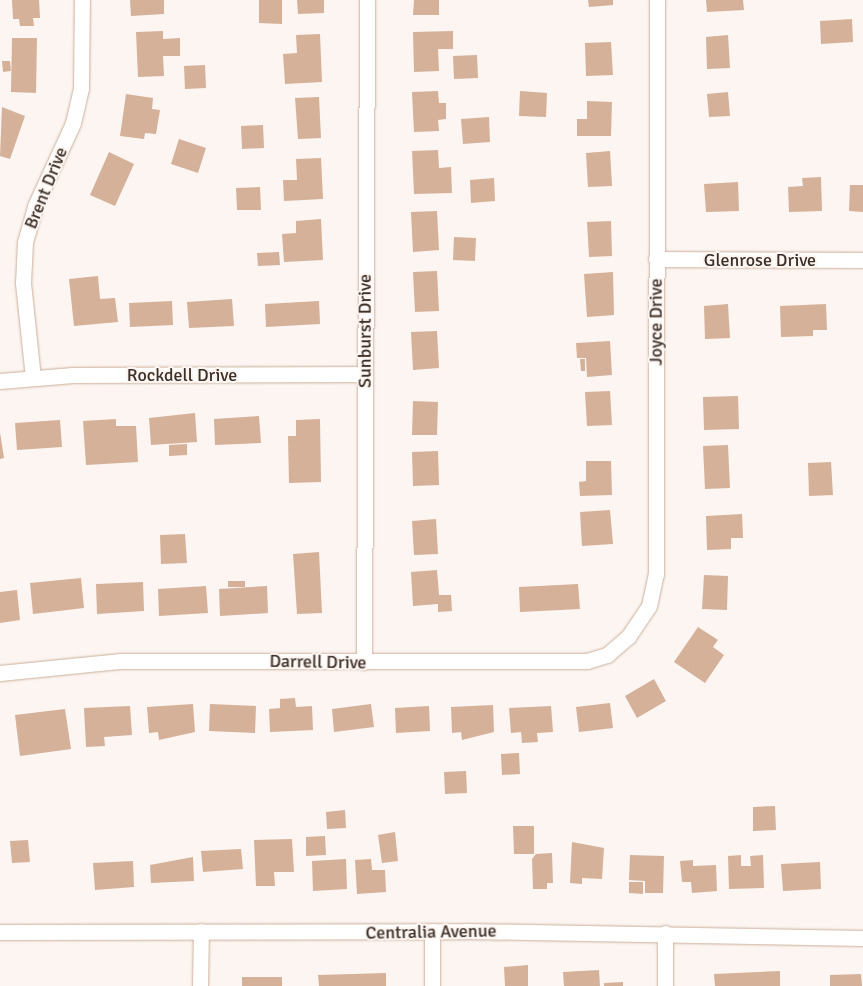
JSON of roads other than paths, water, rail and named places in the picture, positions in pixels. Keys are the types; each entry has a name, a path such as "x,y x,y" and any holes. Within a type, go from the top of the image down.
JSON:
{"street":[{"name":"Brent Drive","path":"33,378 23,283 25,242 35,206 73,123 81,89 82,0"},
{"name":"Sunburst Drive","path":"364,662 366,0"},
{"name":"Joyce Drive","path":"628,637 649,606 656,574 657,0"},
{"name":"Glenrose Drive","path":"656,259 863,260"},
{"name":"Rockdell Drive","path":"0,381 33,378 365,374"},
{"name":"Darrell Drive","path":"0,673 121,661 587,661 606,654 628,637"},
{"path":"200,986 201,931"},
{"name":"Centralia Avenue","path":"0,932 432,931 665,933 863,938"},
{"path":"432,931 432,986"},
{"path":"665,933 665,986"}]}
